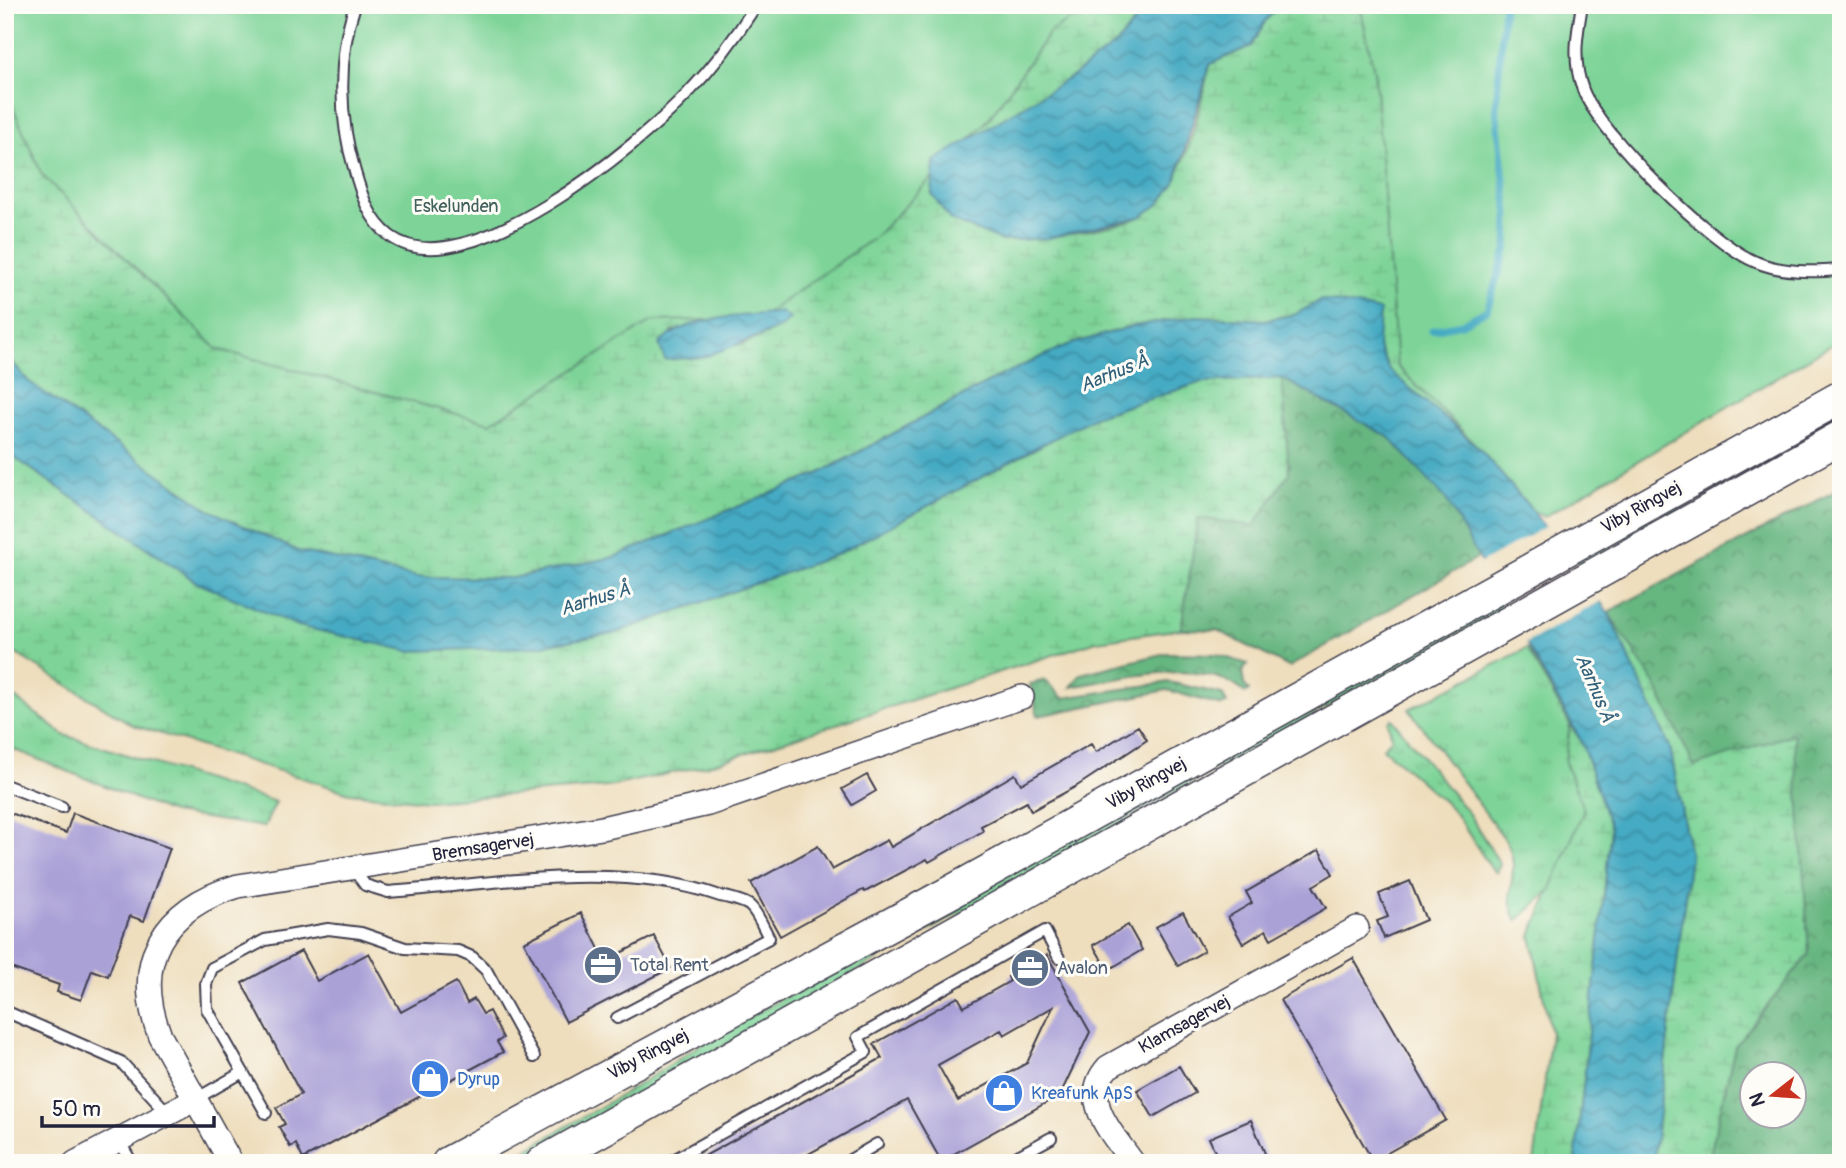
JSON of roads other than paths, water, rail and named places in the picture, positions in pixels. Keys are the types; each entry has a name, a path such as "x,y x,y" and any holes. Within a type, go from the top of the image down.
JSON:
{"main road":[{"path":"1694,479 1841,376"},
{"name":"Viby Ringvej","path":"448,1163 949,893 1841,397"},
{"name":"Viby Ringvej","path":"542,1163 1841,437"}],"street":[{"name":"Bremsagervej","path":"231,1163 160,1036 148,993 155,948 185,909 219,892 352,867 602,828 708,804 1022,697"},
{"name":"Klamsagervej","path":"1133,1163 1100,1116 1096,1102 1095,1089 1099,1077 1108,1067 1357,928"},
{"path":"75,1163 194,1100"},
{"name":"Bremsagervej","path":"217,1137 242,1163"}],"lane":[{"path":"355,5 346,38 342,108 360,190 369,212 392,238 412,246 429,248 445,247 493,234 571,191 637,141 688,94 734,40 756,5"},
{"path":"1582,5 1576,61 1582,89 1601,120 1655,180 1710,234 1748,258 1784,270 1841,270"},
{"path":"5,785 62,807"},
{"path":"352,867 365,885 388,892 581,877 655,879 699,888 750,906 769,938 617,1018"},
{"path":"267,1113 207,1009 206,984 212,968 265,940 328,929 361,933 405,948 458,951 472,957 486,970 534,1057"},
{"path":"668,1163 866,1052 858,1037 1045,931 1059,958"},
{"path":"5,1012 121,1062 167,1112"},
{"path":"194,1100 243,1072"},
{"path":"1009,1162 1051,1138"},
{"path":"118,1139 132,1163"},
{"path":"845,1163 877,1144"}],"water":[{"path":"1149,5 1279,5 1266,20 1251,46 1210,64 1175,183 1158,205 1140,217 1048,238 1002,241 950,220 932,194 934,161 1071,77 1116,44"},
{"name":"Aarhus Å","path":"1321,300 1380,310 1378,346 1389,370 1478,447 1532,510 1608,612 1670,747 1690,855 1653,1163 1575,1163 1611,829 1581,741 1446,499 1389,437 1282,378 1202,382 1096,416 836,555 615,633 531,647 409,651 298,626 198,583 5,451 5,354 28,381 209,510 298,551 416,577 513,578 614,557 818,474 1004,374 1068,345 1133,326 1197,316 1264,320 1294,315"},
{"path":"781,312 790,319 780,328 704,357 665,360 659,344 671,334 700,322"}],"waterway":[{"path":"1432,330 1462,324 1487,310 1507,247 1508,215 1496,108 1504,5"}],"place":[{"name":"Total Rent","path":"603,965"},
{"name":"Avalon","path":"1030,968"},
{"name":"Dyrup","path":"430,1079"},
{"name":"Kreafunk ApS","path":"1004,1093"}],"park label":[{"name":"Eskelunden","path":"456,206"}]}
